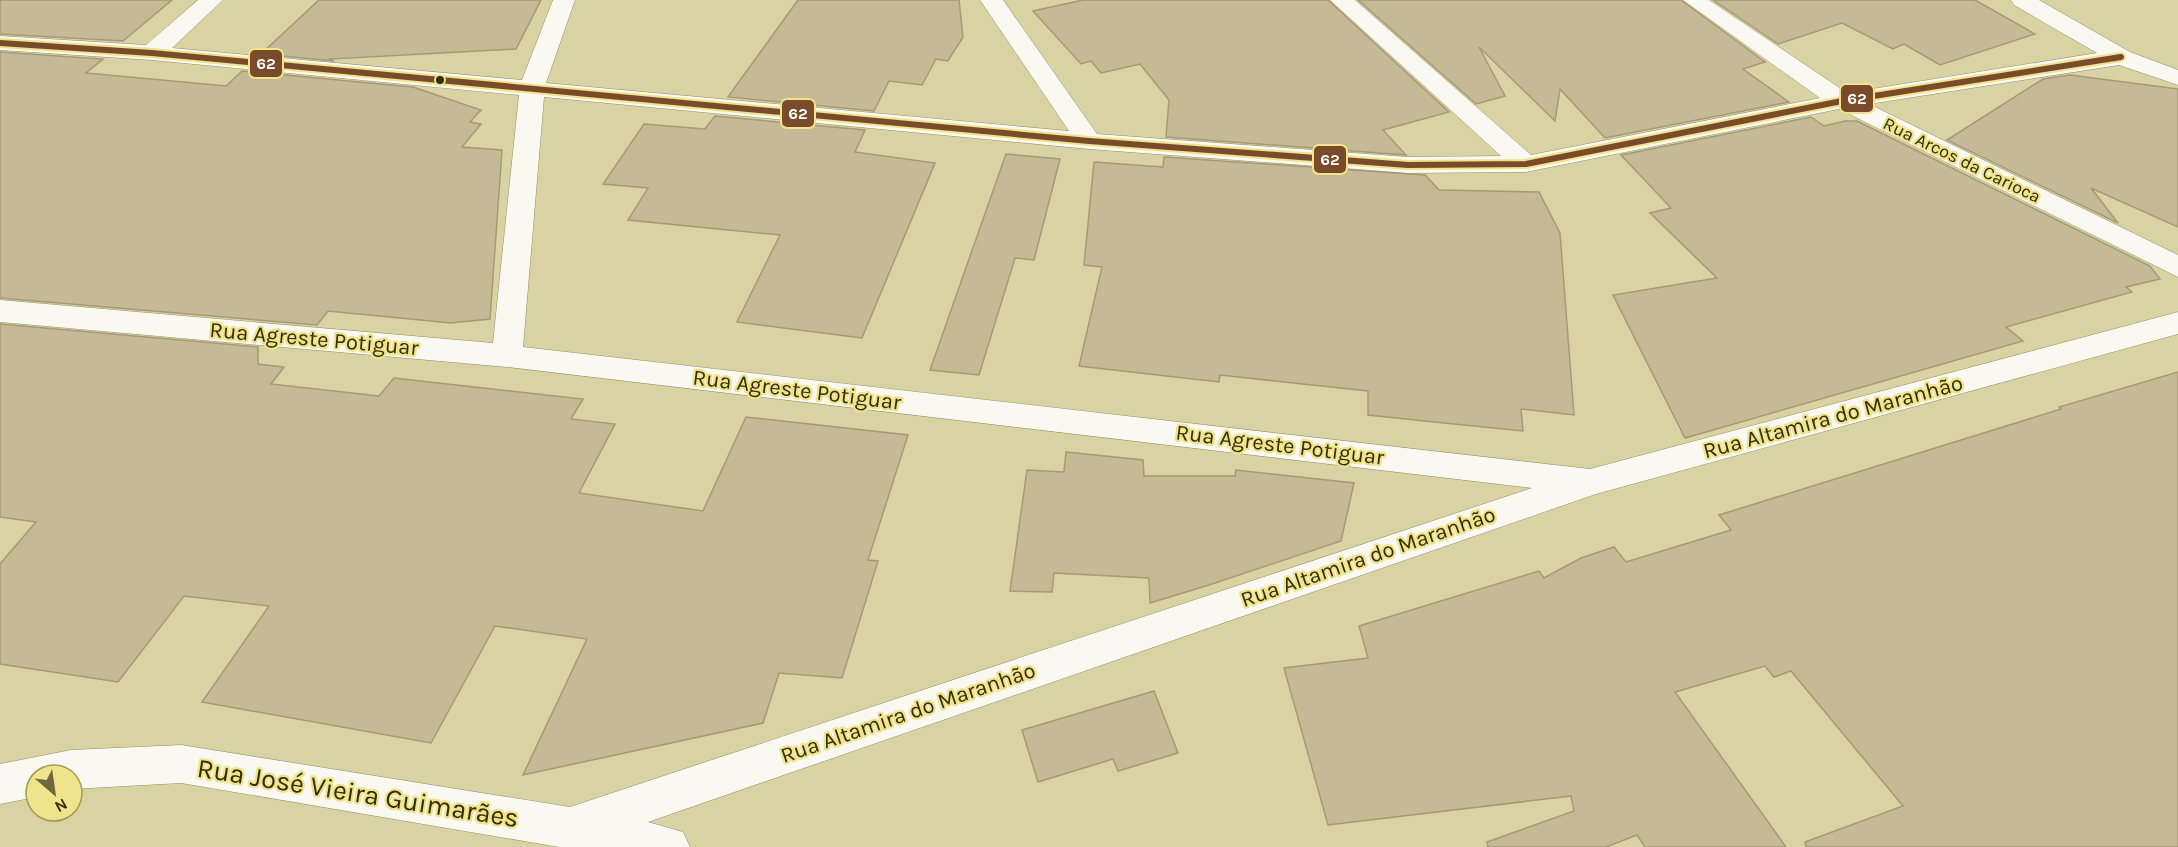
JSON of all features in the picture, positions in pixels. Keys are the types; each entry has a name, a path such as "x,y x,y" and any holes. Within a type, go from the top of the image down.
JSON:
{"street":[{"path":"152,53 212,0"},
{"path":"507,356 532,88 564,0"},
{"path":"992,0 1089,141"},
{"path":"1341,0 1526,164"},
{"name":"Rua Arcos da Carioca","path":"1694,0 1842,101 2178,267"},
{"path":"2022,0 2121,57 2178,78"},
{"path":"0,43 152,53 440,82 532,88 1089,141 1408,165 1526,164 1842,101 2121,57"},
{"name":"Rua Agreste Potiguar","path":"0,311 507,356 1593,481"},
{"name":"Rua Altamira do Maranhão","path":"570,828 1593,481 2178,323"},
{"name":"Rua José Vieira Guimarães","path":"84,769 181,764 570,828 668,847"},
{"path":"0,783 24,779"}],"building":[{"path":"0,0 172,0 123,41 0,34"},
{"path":"319,0 541,0 516,49 330,59 334,61 261,54"},
{"path":"798,0 959,0 963,37 948,61 936,59 922,85 889,81 874,111 728,97"},
{"path":"1083,0 1328,0 1449,112 1383,130 1406,155 1166,137 1169,100 1140,64 1101,73 1091,61 1081,64 1033,11"},
{"path":"1358,0 1681,0 1765,62 1743,69 1789,102 1605,138 1560,89 1555,121 1479,47 1505,96 1476,104"},
{"path":"1713,0 1975,0 2035,34 1940,65 1904,44 1893,49 1842,23 1778,44"},
{"path":"0,52 103,59 86,73 226,86 242,71 413,87 481,110 470,122 481,124 462,147 502,150 490,319 451,323 328,311 317,325 0,298"},
{"path":"2070,75 2178,89 2178,227 2091,188 2118,223 1947,140 2043,79"},
{"path":"715,116 865,130 855,152 935,163 862,338 737,322 780,235 628,220 648,188 603,184 644,124 705,129"},
{"path":"1811,117 1824,126 1857,121 2150,266 2160,279 2126,287 2132,292 2006,327 2023,341 1685,438 1613,295 1717,278 1650,213 1671,208 1621,155"},
{"path":"1006,154 1060,159 1034,260 1015,258 979,375 930,370"},
{"path":"1164,157 1425,175 1439,190 1539,192 1560,233 1574,415 1521,409 1523,431 1368,415 1368,391 1220,375 1219,382 1079,366 1102,267 1084,265 1094,162 1163,167"},
{"path":"0,324 258,347 258,364 284,367 271,384 379,396 394,378 583,399 571,419 615,424 579,493 703,511 746,417 908,435 868,560 878,561 842,678 779,673 763,723 523,775 587,639 495,626 431,743 202,702 269,606 184,596 118,682 0,664 0,564 36,522 0,517"},
{"path":"2178,372 2178,847 1806,847 1805,842 1903,806 1791,671 1774,677 1765,666 1675,692 1786,847 1645,847 1637,835 1606,847 1488,847 1487,842 1574,811 1571,796 1328,825 1284,668 1368,658 1359,626 1539,571 1544,578 1581,558 1614,547 1626,562 1731,530 1719,515 2061,409 2059,407"},
{"path":"1066,452 1143,460 1144,476 1235,476 1236,470 1354,483 1341,541 1209,585 1150,603 1149,578 1054,573 1052,592 1010,591 1027,470 1064,472"},
{"path":"1154,691 1178,753 1118,771 1113,759 1038,782 1022,730"}],"transit line":[{"name":"62","path":"0,43 152,53 1089,141 1408,165 1526,164 1842,101 2121,57"}]}
